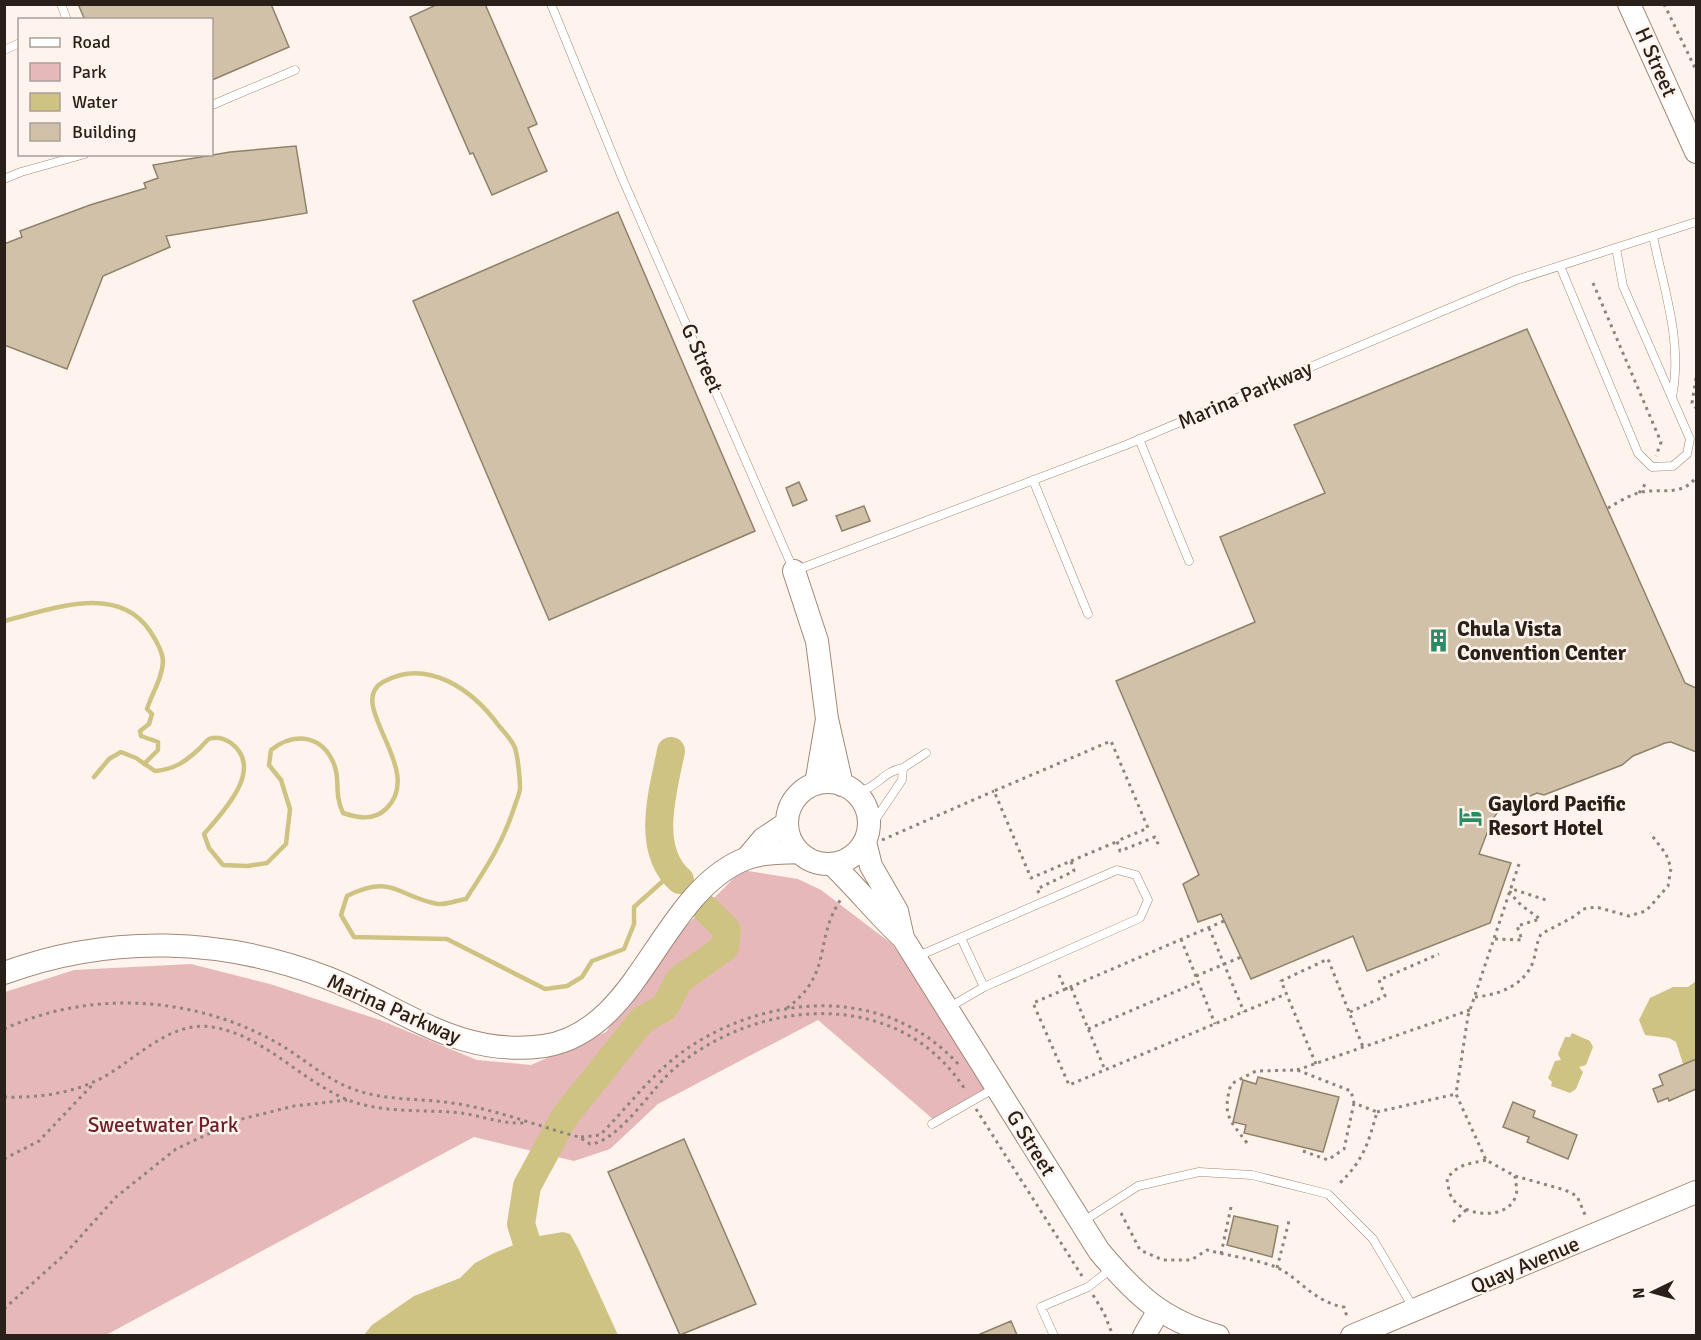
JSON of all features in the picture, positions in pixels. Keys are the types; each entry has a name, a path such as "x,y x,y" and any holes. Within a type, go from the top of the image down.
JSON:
{"street":[{"name":"H Street","path":"1629,4 1696,152"},
{"name":"G Street","path":"794,571 817,641 827,719 848,788"},
{"name":"G Street","path":"816,784 827,719"},
{"path":"829,782 848,788 863,802 871,837 857,853 846,861 819,864 799,852 790,838 787,823 794,800 804,790 816,784 829,782"},
{"name":"Marina Parkway","path":"747,858 763,839 787,823"},
{"name":"G Street","path":"871,837 871,866 897,911 909,948"},
{"name":"Marina Parkway","path":"4,973 57,955 84,950 146,945 207,947 282,962 329,979 455,1039 500,1048 546,1045 586,1030 618,1002 664,935 704,888 731,866 747,858 799,852"},
{"name":"G Street","path":"832,864 865,896 909,948 947,1009 982,1095 1113,1268 1131,1289 1159,1310"},
{"name":"Quay Avenue","path":"1350,1329 1415,1311 1696,1192"},
{"path":"1144,1335 1159,1310 1172,1318 1218,1335"}],"lane":[{"name":"G Street","path":"551,4 623,180 794,571"},
{"path":"4,50 18,44"},
{"path":"213,105 295,70"},
{"path":"4,179 78,156"},
{"name":"Marina Parkway","path":"794,571 1139,439 1516,280 1696,222"},
{"path":"1653,236 1677,349 1677,371 1672,398"},
{"path":"1560,266 1638,453 1652,467 1673,466 1687,454 1690,439 1623,286 1616,248"},
{"path":"1139,439 1189,561"},
{"path":"1033,480 1088,614"},
{"path":"848,788 868,791 890,770 903,768 926,753"},
{"path":"871,837 902,780 903,768"},
{"path":"909,948 961,938 1117,870 1136,875 1148,900 1140,918 984,987 947,1009"},
{"path":"961,938 984,987"},
{"path":"932,1124 982,1095"},
{"path":"1080,1222 1138,1186 1198,1172 1252,1175 1328,1194 1373,1239 1415,1311"},
{"path":"1054,1335 1041,1307 1088,1287 1113,1268"}],"path":[{"path":"1664,4 1696,70"},
{"path":"1593,284 1661,442 1654,462"},
{"path":"1696,378 1692,403 1696,408"},
{"path":"1608,508 1639,493 1672,492 1693,483 1696,477"},
{"path":"1639,493 1646,483"},
{"path":"871,837 994,791 1111,741 1148,828 1031,878 994,791"},
{"path":"1475,998 1505,991 1519,981 1533,963 1541,934 1575,916 1583,909 1596,907 1629,916 1646,911 1668,886 1671,868 1666,854 1650,832"},
{"path":"1116,841 1120,851 1155,837 1159,846"},
{"path":"1037,889 1074,872 1071,861"},
{"path":"1519,864 1470,1010 1456,1094 1486,1160 1515,1176 1565,1190 1577,1196 1590,1227"},
{"path":"1495,939 1522,940 1517,926 1540,919 1521,905 1511,891"},
{"path":"1511,891 1546,900"},
{"path":"786,1009 804,995 820,968 826,931 833,911 846,892"},
{"path":"1224,921 1033,1003 1069,1085 1286,994"},
{"path":"1209,927 1244,1012"},
{"path":"1181,939 1215,1024"},
{"path":"1350,1012 1385,996 1379,980 1439,954"},
{"path":"1196,976 1241,957"},
{"path":"1316,1064 1281,981 1328,959 1363,1047"},
{"path":"1059,975 1065,989"},
{"path":"1088,1029 1198,982"},
{"path":"1071,987 1105,1070"},
{"path":"4,1029 50,1013 91,1005 142,1004 197,1011 250,1029 294,1053 331,1079 354,1089 383,1098 471,1106 579,1137 590,1144 609,1138 666,1075 710,1043 753,1024 795,1015 821,1013 859,1018 911,1035 982,1095"},
{"path":"579,1137 600,1135 655,1075 692,1045 750,1016 812,1005 865,1011 906,1023 933,1039 947,1052 982,1095 1104,1313 1113,1335"},
{"path":"1247,1143 1228,1117 1225,1104 1231,1084 1256,1071 1297,1070 1470,1010"},
{"path":"4,1097 44,1095 72,1090 120,1069 158,1041 180,1031 212,1027 261,1046 321,1086 348,1100 396,1111 462,1113 509,1124 526,1123"},
{"path":"1297,1070 1351,1092 1354,1103 1344,1149 1328,1160 1303,1151"},
{"path":"4,1158 39,1141 95,1081"},
{"path":"1354,1103 1377,1112 1456,1094"},
{"path":"4,1309 64,1255 116,1197 176,1149 238,1120 294,1106 348,1100"},
{"path":"1340,1183 1356,1167 1367,1150 1377,1112"},
{"path":"1486,1160 1462,1165 1454,1170 1447,1179 1452,1199 1467,1209 1489,1213 1500,1211 1510,1205 1516,1195 1515,1176"},
{"path":"1221,1254 1231,1207"},
{"path":"1453,1222 1467,1209"},
{"path":"1121,1214 1140,1250 1163,1260 1191,1260 1207,1250 1277,1268 1315,1295 1333,1305 1344,1307 1350,1329"},
{"path":"1277,1268 1289,1221"}],"green space":[{"name":"Sweetwater Park","path":"742,870 798,879 821,890 892,944 950,1023 986,1084 984,1092 934,1120 818,1020 658,1104 610,1149 574,1161 474,1137 106,1335 5,1336 5,992 74,970 191,964 270,984 380,1020 477,1060 531,1065 606,1032 666,946"}],"water":[{"path":"1696,981 1696,1058 1683,1064 1676,1042 1669,1038 1645,1035 1639,1020 1650,998 1673,987 1688,987"},
{"path":"1572,1033 1590,1041 1593,1047 1586,1065 1579,1067 1583,1072 1576,1089 1570,1093 1551,1086 1552,1082 1548,1078 1555,1061 1561,1060 1558,1054 1565,1037 1570,1037"},
{"path":"563,1232 570,1234 578,1248 618,1335 364,1335 372,1325 414,1296 460,1278 475,1263 494,1253 533,1237"}],"building":[{"path":"78,4 271,4 289,47 213,80 213,18 84,18"},
{"path":"438,4 485,4 537,124 528,128 547,171 492,195 473,153 470,154 410,17"},
{"path":"296,146 307,213 166,236 170,247 103,276 67,369 4,345 4,244 22,237 20,231 90,205 146,188 144,183 158,178 153,165 230,152"},
{"path":"618,212 755,531 549,620 413,301"},
{"name":"Chula Vista Convention Center","path":"1527,329 1685,683 1696,688 1696,752 1671,742 1665,743 1633,756 1622,765 1544,795 1537,793 1500,809 1492,820 1479,854 1511,863 1490,923 1367,971 1353,936 1251,979 1221,914 1198,922 1183,884 1199,875 1116,681 1255,622 1220,537 1325,493 1294,425"},
{"path":"799,482 807,500 793,506 786,488"},
{"path":"864,506 870,521 842,531 836,516"},
{"path":"1696,1059 1696,1089 1669,1101 1668,1098 1658,1102 1653,1089 1663,1085 1659,1075"},
{"path":"1258,1077 1339,1097 1323,1152 1244,1133 1246,1125 1233,1122 1243,1080 1256,1084"},
{"path":"1513,1102 1535,1111 1533,1117 1577,1135 1568,1159 1527,1142 1529,1137 1503,1127"},
{"path":"684,1139 756,1304 680,1335 608,1172"},
{"path":"1234,1216 1278,1226 1272,1257 1227,1245"},
{"path":"1011,1321 1017,1335 978,1335"}],"waterway":[{"path":"4,621 62,606 101,603 120,607 136,616 150,631 163,660 159,679 147,709 152,714 149,724 140,731 141,736 158,742 158,750 144,764"},
{"path":"94,777 109,759 121,752 136,758 155,771 179,764 194,754 209,739 226,740 241,754 244,765 242,778 229,803 204,834 209,848 223,865 247,866 267,863 286,844 290,809 281,780 269,765 271,750 290,740 308,739 316,743 324,748 335,767 343,813 360,817 371,817 381,813 396,793 397,776 393,757 373,706 374,692 383,682 400,675 416,673 432,675 448,681 476,700 510,739 517,757 519,794 498,846 466,899 438,904 385,887 362,889 347,896 341,915 354,937 447,939 545,989 567,986 582,977 592,961 624,949 634,924 634,907 672,873"},
{"path":"671,751 661,801 660,836 669,867 680,880"},
{"path":"526,1240 521,1224 527,1186 565,1116 642,1020 665,1007 679,980 725,947 727,930 706,909"}],"place":[{"name":"Chula Vista Convention Center","path":"1439,641"},
{"name":"Gaylord Pacific Resort Hotel","path":"1470,816"}]}
